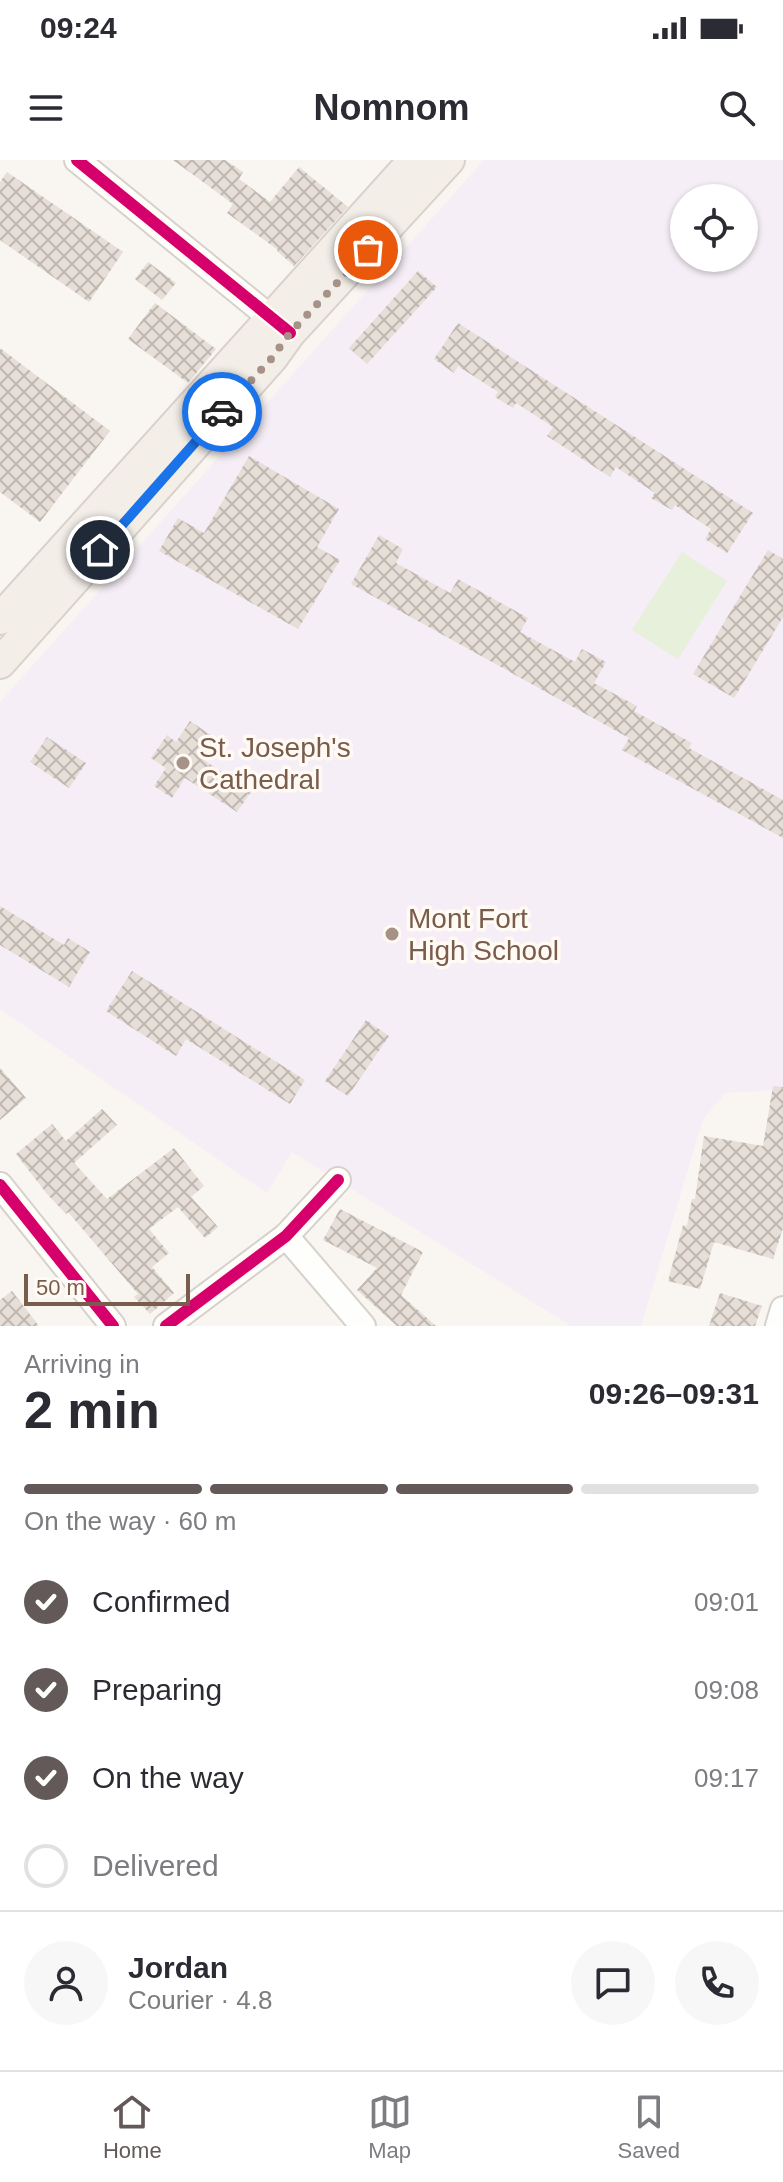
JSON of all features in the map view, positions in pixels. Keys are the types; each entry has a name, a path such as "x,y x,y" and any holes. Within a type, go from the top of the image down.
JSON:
{"main road":[{"path":"0,663 272,358 281,326 414,160"},
{"path":"0,619 281,326 449,160"}],"street":[{"path":"77,160 281,326"},
{"path":"166,1326 286,1236 338,1180"},
{"path":"0,1185 113,1326"},
{"path":"286,1236 363,1326"},
{"path":"778,1326 783,1309"}],"shaded area":[{"name":"Mont Fort High School","path":"484,160 783,160 783,1090 725,1093 703,1120 641,1326 571,1326 292,1152 267,1193 0,1009 0,702"}],"green space":[{"path":"682,552 727,581 678,659 632,630"}],"building":[{"path":"173,160 225,160 243,172 239,179 270,202 299,167 348,207 294,266 278,250 227,213 233,204"},
{"path":"7,172 123,252 89,302 0,240 0,182"},
{"path":"148,262 176,283 162,300 135,279"},
{"path":"418,271 437,287 367,364 349,348"},
{"path":"155,303 216,349 188,383 128,339"},
{"path":"458,323 753,513 727,553 705,539 711,529 675,505 672,510 651,498 655,493 616,467 610,477 547,436 553,427 516,403 513,408 495,397 498,392 458,366 454,373 434,359"},
{"path":"0,348 110,431 40,522 0,492"},
{"path":"249,456 339,509 317,547 340,560 298,629 159,551 178,518 204,533"},
{"path":"379,535 403,549 396,563 450,593 458,579 528,618 520,632 575,662 582,649 606,662 594,683 637,706 634,711 692,743 689,748 783,800 783,838 622,750 629,738 351,584"},
{"path":"768,550 783,559 783,617 734,698 693,674"},
{"name":"St. Joseph's Cathedral","path":"190,721 212,736 198,756 251,792 237,812 185,778 172,798 154,786 166,768 151,758 167,735 176,742"},
{"path":"47,737 86,763 69,788 30,762"},
{"path":"0,906 64,945 68,938 90,952 69,987 0,945"},
{"path":"132,971 305,1080 290,1104 186,1039 176,1056 106,1011"},
{"path":"366,1020 389,1036 348,1096 325,1081"},
{"path":"0,1068 26,1098 0,1120"},
{"path":"773,1086 783,1087 783,1228 773,1259 714,1242 700,1289 668,1281 683,1225 687,1226 692,1199 695,1199 704,1136 763,1146"},
{"path":"102,1109 117,1125 74,1163 107,1199 174,1148 204,1186 191,1197 218,1227 205,1238 178,1207 149,1229 169,1253 152,1267 174,1293 150,1314 134,1297 138,1294 68,1212 66,1214 47,1194 16,1154 52,1124 66,1141"},
{"path":"340,1209 423,1252 401,1295 436,1326 397,1326 357,1290 377,1268 323,1240"},
{"path":"12,1291 39,1326 0,1326 0,1300"},
{"path":"720,1293 762,1306 755,1326 709,1326"}],"cycle path":[{"path":"77,160 290,333"},
{"path":"166,1326 286,1236 338,1180"},
{"path":"0,1185 113,1326"}],"way so far":[{"path":"222,412 368,250"}],"place":[{"name":"St. Joseph's Cathedral","path":"183,763"},
{"name":"Mont Fort High School","path":"392,934"}],"route":[{"path":"100,550 222,412"}]}
